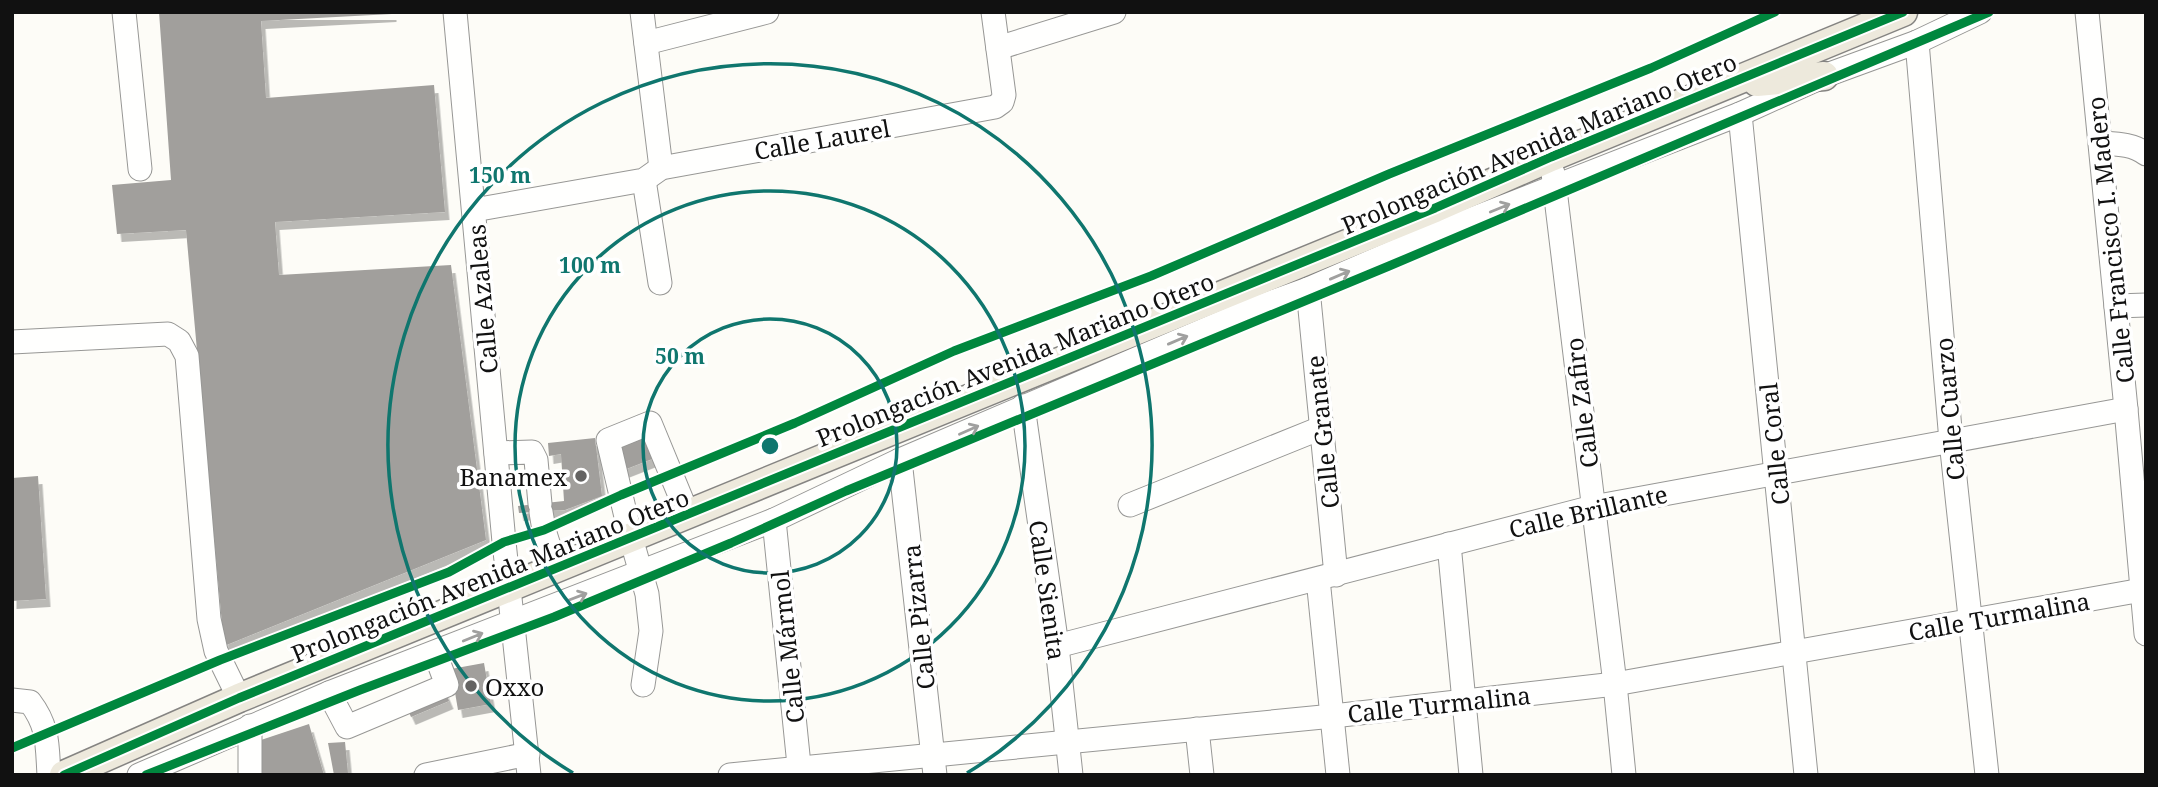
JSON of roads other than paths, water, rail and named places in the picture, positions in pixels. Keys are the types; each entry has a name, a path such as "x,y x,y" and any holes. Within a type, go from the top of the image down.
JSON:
{"main road":[{"name":"Prolongación Avenida Mariano Otero","path":"64,775 239,698 1435,208 1551,157 1903,12"},
{"path":"1733,83 1824,76"}],"street":[{"path":"124,12 140,169"},
{"name":"Calle Azaleas","path":"455,12 528,765"},
{"path":"642,12 660,284"},
{"path":"646,43 767,12"},
{"path":"993,12 998,48 1114,12"},
{"path":"1824,76 1917,42 1980,12"},
{"name":"Calle Francisco I. Madero","path":"2087,12 2146,634"},
{"name":"Calle Cuarzo","path":"1917,42 1951,441 1987,775"},
{"name":"Calle Laurel","path":"474,210 996,107 1002,102 1003,88 998,48"},
{"name":"Prolongación Avenida Mariano Otero","path":"250,726 774,520 900,460 1023,406 1444,230 1740,114 1824,76"},
{"name":"Calle Coral","path":"1740,114 1806,775"},
{"name":"Prolongación Avenida Mariano Otero","path":"1628,125 1639,153"},
{"path":"2101,143 2120,144 2140,149 2146,154"},
{"name":"Calle Zafiro","path":"1551,157 1624,775"},
{"name":"Calle Granate","path":"1308,289 1321,428 1333,716 1338,775"},
{"path":"2116,306 2146,305"},
{"path":"12,342 168,334 179,341 187,356 209,620 216,651 239,698"},
{"name":"Calle Sienita","path":"1023,406 1057,646 1070,775"},
{"name":"Calle Brillante","path":"1057,646 1593,507 2126,409"},
{"path":"643,685 651,631 647,594 608,440 650,423 688,515"},
{"path":"1130,505 1321,428"},
{"path":"496,453 532,452 536,460 544,530 556,568"},
{"name":"Calle Pizarra","path":"900,460 934,765"},
{"path":"812,463 823,496"},
{"name":"Calle Mármol","path":"774,520 799,771"},
{"path":"1449,544 1471,775"},
{"name":"Calle Turmalina","path":"730,775 934,765 1067,742 1333,716 1615,684 2142,590"},
{"path":"329,693 347,727 447,685 435,653"},
{"path":"12,701 30,702 43,724 47,733 49,775"},
{"path":"139,775 250,726 250,775"},
{"path":"1197,729 1202,775"},
{"path":"426,775 528,765"}],"place":[{"name":"Banamex","path":"581,476"},
{"name":"Oxxo","path":"471,686"}]}
